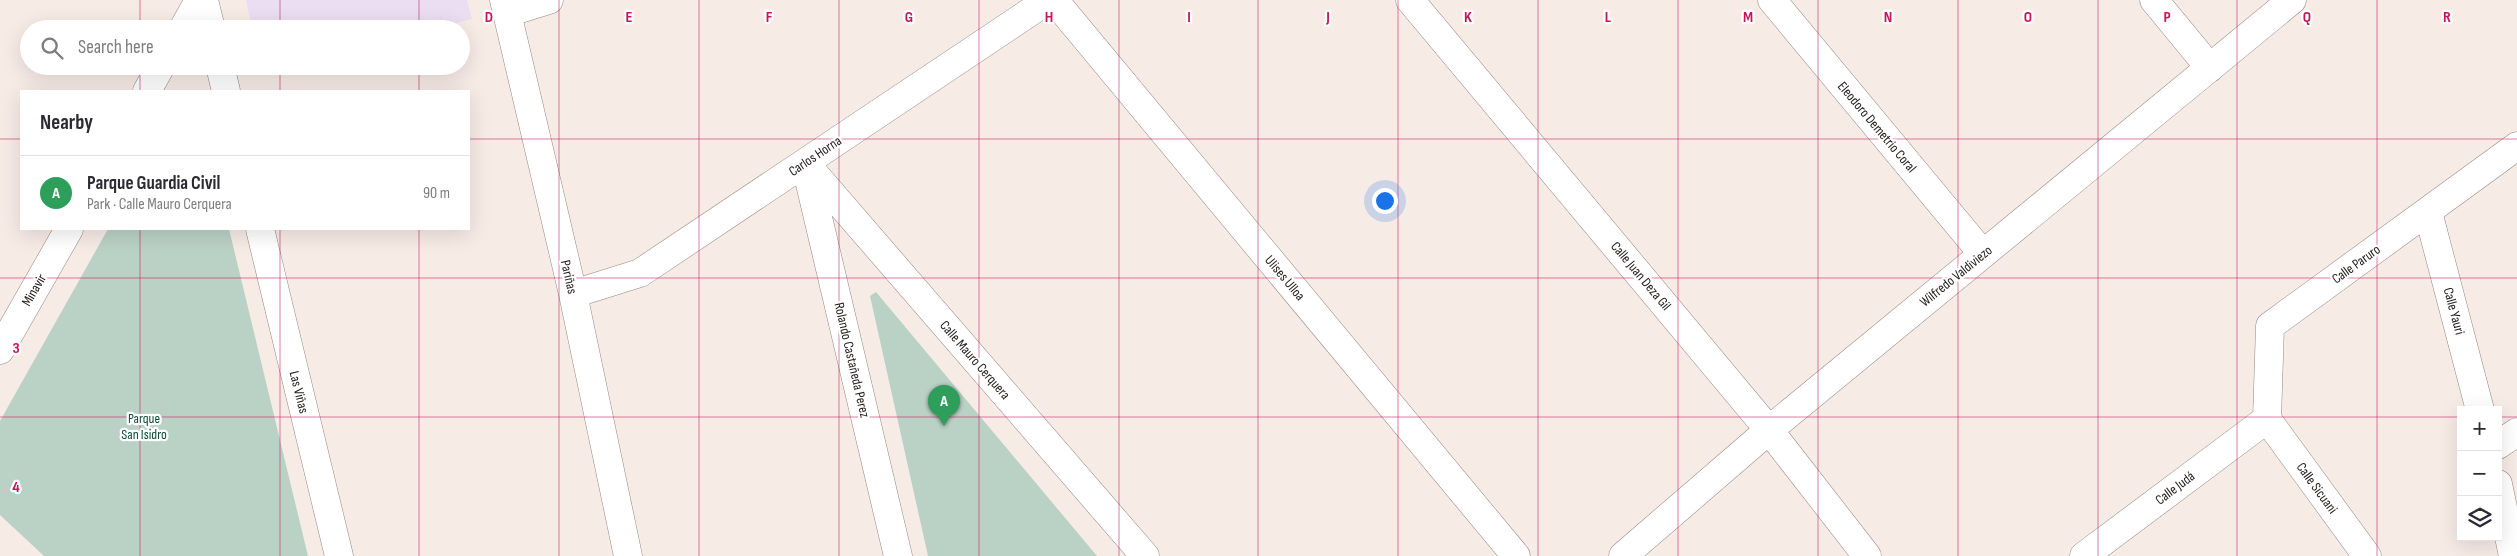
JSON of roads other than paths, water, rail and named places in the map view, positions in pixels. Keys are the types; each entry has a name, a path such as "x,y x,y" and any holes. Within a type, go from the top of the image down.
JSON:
{"street":[{"path":"187,20 199,0"},
{"path":"204,0 209,20"},
{"path":"505,6 549,0"},
{"name":"Carlos Horna","path":"573,294 640,273 1048,0"},
{"name":"Ulises Ulloa","path":"1054,0 1516,556"},
{"name":"Calle Juan Deza Gil","path":"1410,0 1769,430 1867,556"},
{"name":"Eleodoro Demetrio Coral","path":"1772,0 1983,254"},
{"path":"2154,0 2210,68"},
{"name":"Wilfredo Valdiviezo","path":"1623,556 1769,430 2292,0"},
{"name":"Pariñas","path":"505,6 573,294 628,556"},
{"path":"148,90 156,75"},
{"path":"222,75 226,90"},
{"name":"Calle Paruro","path":"2267,419 2270,326 2517,146"},
{"name":"Rolando Castañeda Perez","path":"805,163 898,556"},
{"name":"Calle Mauro Cerquera","path":"805,163 1145,556"},
{"name":"Calle Yauri","path":"2428,212 2479,406"},
{"name":"Minavir","path":"0,350 68,230"},
{"name":"Las Viñas","path":"260,230 339,556"},
{"name":"Calle Judá","path":"2084,556 2267,419"},
{"name":"Calle Sicuani","path":"2267,419 2367,556"},
{"path":"2502,442 2517,432"},
{"path":"2500,496 2513,556"}],"place":[{"name":"Parque Guardia Civil","path":"944,426"}],"park label":[{"name":"Parque San Isidro","path":"144,426"}]}
